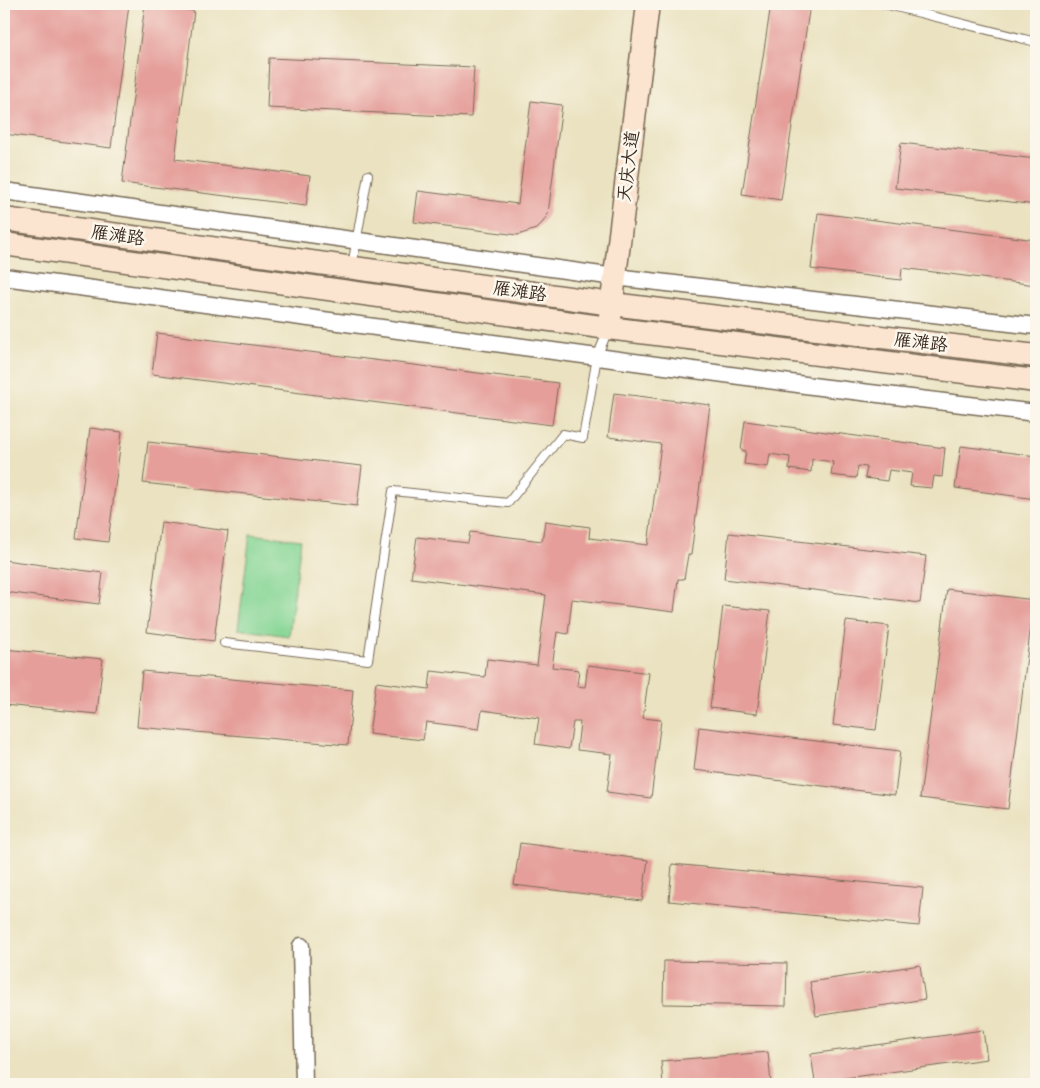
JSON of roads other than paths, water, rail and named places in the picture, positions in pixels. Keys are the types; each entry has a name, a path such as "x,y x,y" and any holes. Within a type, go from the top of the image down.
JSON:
{"main road":[{"name":"天庆大道","path":"608,328 648,4"},
{"name":"雁滩路","path":"4,219 612,304 1036,356"},
{"name":"雁滩路","path":"4,244 608,328 1036,381"}],"street":[{"name":"雁滩路","path":"4,191 615,277 1036,326"},
{"path":"4,277 597,357 1036,413"},
{"path":"301,946 304,1084"}],"lane":[{"path":"884,4 1036,42"},
{"path":"352,268 368,175"},
{"path":"224,643 368,660 393,491 508,503 563,434 582,438 597,357 608,328"}]}
